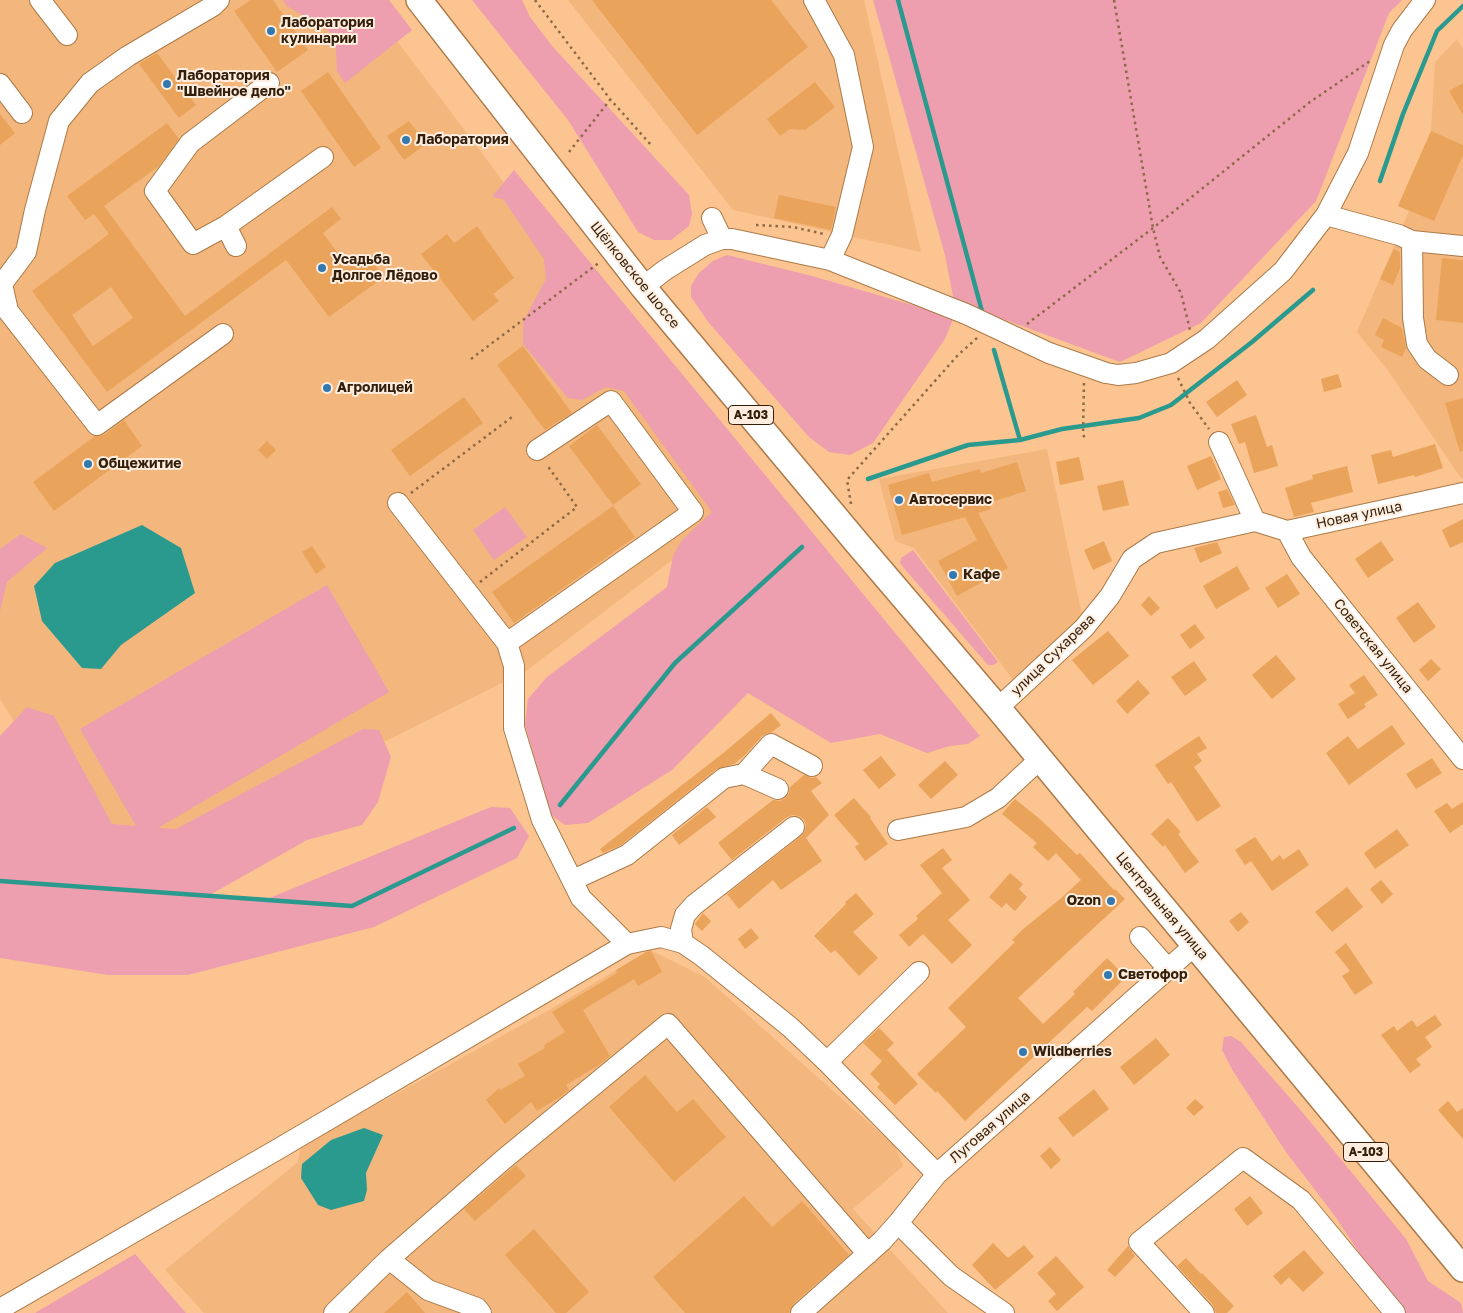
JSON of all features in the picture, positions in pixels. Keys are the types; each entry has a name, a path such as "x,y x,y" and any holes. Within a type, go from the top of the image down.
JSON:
{"main road":[{"name":"Щёлковское шоссе","path":"419,0 643,287 858,544"},
{"name":"Центральная улица","path":"858,544 998,708 1461,1263"}],"street":[{"path":"40,0 67,35"},
{"path":"219,0 213,6 128,56 90,83 59,121 35,210 26,252 2,284 8,311 97,424 223,334"},
{"path":"814,0 844,55 863,147 840,238 830,260"},
{"path":"643,287 665,270 705,245 722,239 751,242 830,260 991,326 1049,354 1106,373 1118,375 1136,373 1171,363 1207,339 1283,271 1326,215 1358,152 1394,45 1402,30 1425,0"},
{"path":"0,84 22,113"},
{"path":"269,84 190,143 154,191 193,244 226,226 323,157"},
{"path":"1326,215 1399,235 1412,241 1463,246"},
{"path":"712,218 722,239"},
{"path":"226,226 236,246"},
{"path":"1412,241 1413,318 1417,344 1427,359 1448,375"},
{"path":"507,643 693,512 611,401 537,450"},
{"path":"1219,442 1256,521 1287,531"},
{"name":"Новая улица","path":"1287,531 1463,493"},
{"path":"398,503 507,643 514,666 514,728 542,820 582,898 627,944"},
{"name":"улица Сухарева","path":"998,708 1084,628 1110,596 1132,559 1156,543 1256,521"},
{"name":"Советская улица","path":"1287,531 1301,557 1463,759"},
{"path":"744,774 772,744 812,766"},
{"path":"898,830 966,817 998,798 1040,759"},
{"path":"573,880 627,855 724,778 744,774 778,789"},
{"path":"682,943 681,929 685,915 694,905 794,828"},
{"path":"0,1309 273,1152 627,944 661,937 682,943 702,956 790,1027 937,1174"},
{"path":"1140,937 1169,970"},
{"name":"Луговая улица","path":"802,1313 882,1241 937,1174 1195,945"},
{"path":"827,1062 919,972"},
{"path":"334,1313 389,1259 504,1158 668,1024 868,1254"},
{"path":"1204,1313 1139,1242 1243,1158 1301,1200 1395,1313"},
{"path":"898,1223 951,1276 1004,1313"},
{"path":"389,1259 428,1290 477,1308 482,1313"},
{"path":"975,1292 985,1313"}],"path":[{"path":"535,0 610,99 651,145"},
{"path":"1114,0 1153,228 1160,257 1181,292 1191,333"},
{"path":"1012,336 1153,228 1310,102 1394,45"},
{"path":"569,152 610,99"},
{"path":"753,225 793,227 840,238"},
{"path":"471,359 601,261"},
{"path":"852,508 847,480 958,355 991,326"},
{"path":"1084,366 1083,434 1085,438"},
{"path":"1176,374 1190,403 1219,442"},
{"path":"398,503 512,417"},
{"path":"497,569 577,507 537,450"}],"shaded area":[{"name":"Агролицей","path":"0,0 366,0 479,149 742,507 526,671 111,878 0,699"},
{"path":"283,0 389,0 412,30 345,83 337,71 336,49 330,32 287,6"},
{"path":"472,0 522,0 530,17 552,46 689,195 692,214 689,226 671,240 654,240 638,232 568,120"},
{"path":"568,0 864,0 921,252 733,210"},
{"path":"873,0 1402,0 1389,13 1316,201 1201,323 1120,362 954,301 945,255"},
{"path":"1457,39 1463,49 1463,478 1461,478 1389,372 1357,332 1409,211 1398,206 1431,131 1435,62"},
{"path":"514,170 980,736 968,744 950,746 927,753 880,734 831,743 748,693 672,770 588,823 565,825 551,815 525,724 528,699 547,677 667,587 673,556 682,540 712,512 624,391 606,387 582,400 568,398 523,344 523,322 546,279 544,259 503,199 492,197"},
{"path":"727,255 812,276 954,317 945,339 873,443 850,455 829,452 809,437 709,323 691,297 691,286 699,273 713,261"},
{"path":"1047,449 1082,615 1014,681 914,548 895,541 879,479"},
{"path":"505,507 527,537 494,560 473,530"},
{"path":"21,534 47,548 7,582 0,611 0,549"},
{"path":"913,550 998,662 988,665 903,567 900,563 901,558"},
{"path":"327,585 389,692 158,828 176,829 363,729 379,730 391,757 378,802 362,825 307,840 208,896 267,899 491,807 510,808 529,836 517,858 374,927 188,975 108,975 0,958 0,736 27,707 54,716 112,824 136,826 80,729"},
{"path":"650,950 705,977 895,1146 903,1166 853,1209 948,1313 204,1313 165,1270 298,1162 301,1146 551,1009"},
{"path":"1231,1036 1241,1042 1303,1113 1406,1239 1428,1281 1461,1303 1463,1313 1402,1313 1387,1295 1335,1216 1286,1152 1233,1071 1222,1050 1224,1037"},
{"path":"135,1254 186,1313 35,1313"}],"water":[{"path":"142,525 181,548 195,593 121,645 101,669 82,668 42,621 34,586 55,563"},
{"path":"364,1128 383,1135 366,1173 367,1190 364,1201 331,1210 318,1205 301,1178 302,1164 331,1140"}],"building":[{"name":"Лаборатория кулинарии","path":"251,0 273,0 308,50 277,72 234,11"},
{"path":"592,0 771,0 808,47 697,135"},
{"name":"Лаборатория \"Швейное дело\"","path":"157,53 196,105 179,118 139,64"},
{"path":"328,72 381,148 354,167 301,91"},
{"path":"815,82 835,107 805,130 790,129 780,136 767,119"},
{"path":"1463,83 1463,115 1449,91"},
{"path":"0,114 15,133 0,145"},
{"name":"Лаборатория","path":"409,121 426,144 404,160 387,136"},
{"path":"167,123 179,139 159,166 104,206 185,316 332,207 341,219 323,233 348,267 366,253 384,277 329,317 286,260 107,392 32,291 109,234 94,214 85,220 67,196","holes":["111,287 133,318 93,346 72,315"]},
{"path":"1431,131 1463,145 1463,155 1434,221 1398,206"},
{"path":"779,195 836,207 831,230 774,218"},
{"path":"477,226 514,278 493,294 499,301 473,321 421,254 447,234 454,243"},
{"path":"1394,249 1400,252 1400,268 1393,285 1380,279"},
{"path":"1442,258 1463,260 1463,323 1436,320"},
{"path":"1383,318 1402,328 1406,348 1402,357 1381,347 1384,340 1375,335"},
{"path":"523,346 572,413 545,430 497,365"},
{"path":"1338,374 1342,387 1324,392 1321,379"},
{"path":"1237,380 1247,395 1217,417 1206,402"},
{"path":"464,397 483,423 410,476 391,450"},
{"path":"1463,398 1463,451 1460,452 1445,403"},
{"path":"1256,415 1267,447 1272,445 1278,466 1254,473 1245,442 1239,444 1231,424"},
{"name":"Общежитие","path":"124,420 142,446 54,511 33,482 95,436 104,435"},
{"path":"597,425 641,484 613,505 569,446"},
{"path":"267,441 276,450 267,459 258,450"},
{"path":"1435,444 1443,468 1415,477 1414,475 1378,484 1371,455 1391,450 1393,457"},
{"path":"1211,456 1221,479 1197,490 1187,466"},
{"path":"1079,457 1084,480 1060,485 1056,462"},
{"path":"1017,462 1026,491 989,503 991,509 978,513 1008,568 957,596 938,561 977,540 965,517 902,535 888,485 929,473 932,482 980,469 981,473"},
{"path":"1347,466 1353,492 1311,503 1314,512 1294,517 1285,488 1313,479 1312,475"},
{"path":"1123,480 1129,505 1103,511 1097,486"},
{"path":"1227,489 1235,505 1223,508 1218,492"},
{"path":"613,506 635,537 514,623 492,592"},
{"path":"1463,519 1463,542 1450,548 1442,530"},
{"path":"1104,541 1112,561 1093,570 1084,550"},
{"path":"1381,541 1394,560 1368,578 1355,559"},
{"path":"1217,542 1222,553 1200,563 1194,548"},
{"path":"312,546 326,567 316,574 302,552"},
{"path":"1237,566 1250,589 1216,609 1203,586"},
{"path":"1287,574 1300,594 1278,608 1265,588"},
{"path":"1149,596 1160,608 1151,616 1141,605"},
{"path":"1418,602 1436,627 1414,643 1396,618"},
{"path":"1195,624 1205,638 1190,649 1180,635"},
{"path":"1108,631 1129,656 1093,685 1072,660"},
{"path":"1276,655 1296,679 1272,699 1252,675"},
{"path":"1431,659 1441,669 1428,681 1419,670"},
{"path":"1194,661 1207,680 1185,696 1171,677"},
{"path":"1364,675 1378,695 1364,704 1366,707 1348,719 1338,704 1355,693 1349,685"},
{"path":"1138,680 1150,693 1127,714 1116,701"},
{"path":"771,713 781,725 772,732 762,736 734,764 717,769 621,845 603,853 600,849 722,754"},
{"path":"1392,725 1405,744 1349,785 1326,753 1348,736 1358,749"},
{"path":"1199,736 1207,748 1197,754 1202,761 1194,767 1221,806 1197,822 1171,782 1168,784 1155,765"},
{"path":"881,756 896,775 879,789 863,770"},
{"path":"1432,758 1442,773 1416,789 1406,774"},
{"path":"945,761 958,775 931,799 918,785"},
{"path":"804,775 812,778 816,777 822,783 811,791 829,815 806,838 822,861 781,890 773,880 739,909 727,894 801,836 805,831 806,825 799,816 787,817 732,860 718,843 773,800 780,801 785,798 789,793 790,787"},
{"path":"854,798 871,817 888,844 865,861 855,847 859,844 834,815"},
{"path":"1015,799 1041,820 1077,855 1080,853 1114,890 1125,899 1018,998 1043,1024 1075,994 1073,992 1107,958 1126,977 1092,1011 1087,1007 965,1121 937,1091 936,1093 917,1074 966,1027 948,1008 1015,942 1012,940 1022,930 1081,880 1056,853 1048,861 1033,847 1037,843 1002,814"},
{"path":"1463,802 1463,824 1450,833 1434,811 1447,803 1452,809"},
{"path":"707,807 716,817 679,845 672,835"},
{"path":"1168,818 1181,832 1178,834 1199,862 1185,873 1165,845 1163,847 1151,834"},
{"path":"1397,829 1409,845 1375,869 1364,853"},
{"path":"1255,837 1272,861 1280,855 1283,860 1299,849 1309,865 1272,891 1251,861 1245,865 1235,850"},
{"path":"943,848 952,860 942,868 970,900 948,920 972,945 952,964 923,934 909,947 899,935 918,919 916,916 942,893 920,865"},
{"path":"1010,873 1023,884 1019,889 1027,897 1015,911 1006,903 1002,908 989,897"},
{"path":"1381,880 1393,894 1382,904 1370,889"},
{"path":"1347,887 1363,907 1332,932 1315,912"},
{"path":"856,893 874,914 853,932 878,958 859,976 835,950 831,953 814,936 846,904 845,902"},
{"path":"1241,912 1249,922 1238,932 1229,921"},
{"path":"703,913 711,921 702,931 695,924"},
{"path":"751,928 759,938 745,949 738,939"},
{"path":"1346,943 1373,983 1355,995 1342,976 1350,971 1335,952"},
{"path":"651,951 662,972 638,986 634,979 583,1010 610,1056 566,1085 569,1090 560,1097 537,1111 531,1102 505,1124 486,1100 499,1088 500,1090 525,1076 518,1064 545,1048 544,1045 565,1032 552,1012 617,973 616,970 646,952"},
{"path":"1435,1015 1442,1025 1425,1037 1432,1047 1416,1059 1421,1065 1410,1073 1381,1035 1394,1026 1397,1031 1412,1020 1417,1027"},
{"path":"879,1028 894,1043 887,1050 918,1084 895,1105 877,1087 880,1084 870,1074 882,1061 863,1043"},
{"path":"1156,1038 1170,1055 1134,1085 1120,1067"},
{"path":"645,1075 677,1112 693,1099 726,1137 674,1182 609,1107"},
{"path":"1094,1089 1109,1109 1073,1137 1058,1118"},
{"path":"1195,1099 1204,1107 1194,1116 1186,1108"},
{"path":"1448,1101 1457,1112 1463,1108 1463,1139 1438,1110"},
{"path":"1050,1147 1061,1160 1051,1169 1040,1156"},
{"path":"516,1165 526,1176 475,1221 464,1209"},
{"path":"744,1196 772,1227 802,1201 849,1255 793,1304 789,1313 685,1313 653,1277"},
{"path":"1250,1196 1263,1213 1247,1226 1234,1209"},
{"path":"534,1229 589,1292 566,1313 556,1313 505,1255"},
{"path":"993,1243 1008,1258 1024,1245 1034,1257 995,1290 972,1265"},
{"path":"1128,1246 1135,1256 1115,1277 1107,1270"},
{"path":"1304,1250 1324,1273 1303,1292 1289,1277 1281,1285 1273,1276"},
{"path":"1056,1256 1084,1287 1057,1311 1048,1301 1056,1294 1037,1273"},
{"path":"1186,1258 1234,1306 1227,1313 1216,1313 1213,1305 1177,1266"},
{"path":"407,1292 425,1313 384,1313"}],"waterway":[{"path":"898,0 983,315"},
{"path":"1380,181 1403,114 1437,31 1463,6"},
{"path":"868,479 968,445 1020,440 1062,429 1139,418 1171,405 1252,342 1313,290"},
{"path":"994,350 1020,440"},
{"path":"560,805 675,663 802,547"},
{"path":"0,881 352,906 514,828"}],"place":[{"name":"Лаборатория кулинарии","path":"271,31"},
{"name":"Лаборатория \"Швейное дело\"","path":"167,84"},
{"name":"Лаборатория","path":"406,140"},
{"name":"Усадьба Долгое Лёдово","path":"322,268"},
{"name":"Агролицей","path":"327,388"},
{"name":"Общежитие","path":"88,464"},
{"name":"Автосервис","path":"899,500"},
{"name":"Кафе","path":"953,575"},
{"name":"Ozon","path":"1111,901"},
{"name":"Светофор","path":"1108,975"},
{"name":"Wildberries","path":"1023,1052"}]}
